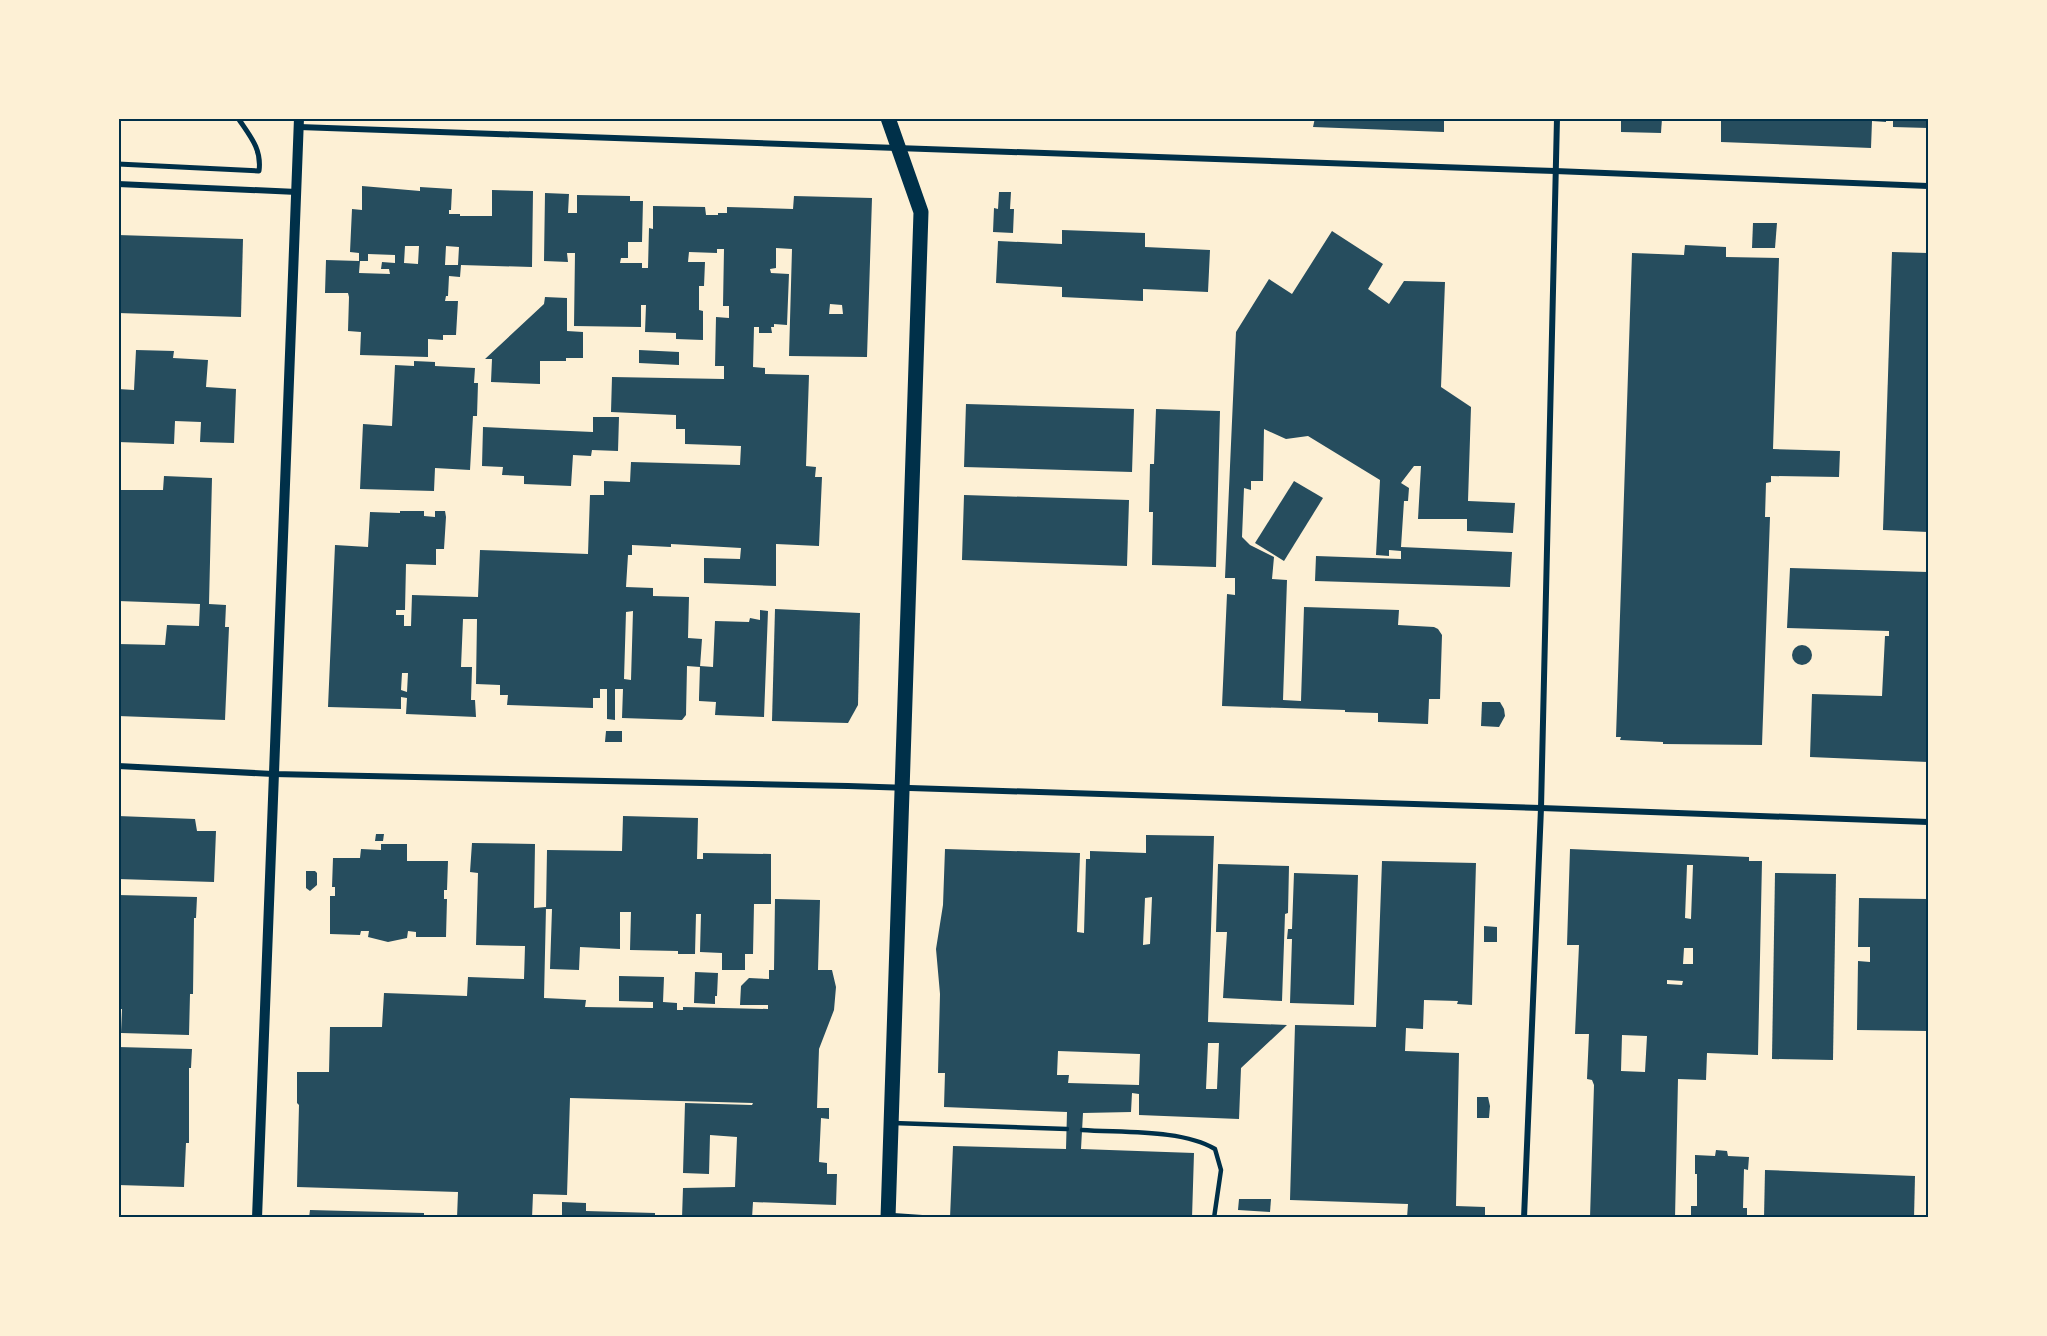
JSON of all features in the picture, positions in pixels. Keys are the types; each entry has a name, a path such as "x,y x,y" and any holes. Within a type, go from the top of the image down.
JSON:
{"main road":[{"path":"888,118 921,212 888,1216"}],"street":[{"path":"118,164 259,171 261,159 259,150 238,118"},
{"path":"1524,1218 1541,808 1557,118"},
{"path":"257,1218 297,192 297,121 899,148 1929,186"},
{"path":"118,184 297,192"},
{"path":"118,766 273,774 902,789 1929,822"}],"lane":[{"path":"890,1123 1066,1129"},
{"path":"1082,1130 1176,1136 1201,1140 1215,1149 1221,1170 1215,1218"},
{"path":"888,1216 933,1218"}],"building":[{"path":"1315,118 1444,118 1444,132 1313,127"},
{"path":"1621,118 1662,118 1661,133 1621,132"},
{"path":"1721,118 1886,118 1886,122 1872,121 1871,148 1721,142"},
{"path":"1893,118 1928,118 1928,128 1893,127"},
{"path":"362,186 420,191 420,187 452,189 449,214 460,214 460,216 492,216 492,190 533,191 532,267 461,265 460,277 449,276 448,296 445,301 458,301 456,335 443,335 443,340 428,339 428,357 360,355 361,332 348,331 348,293 325,293 326,260 359,261 359,253 350,252 352,209 362,210","holes":["405,246 419,246 418,264 404,263","446,246 459,247 458,265 445,265","368,254 395,255 395,263 382,262 381,269 389,269 390,274 359,273 360,261 368,261"]},
{"path":"999,192 1011,192 1010,209 1014,209 1013,233 993,232 994,208 998,209"},
{"path":"545,193 569,194 568,213 577,213 577,195 630,196 630,201 643,201 642,242 628,242 628,258 621,258 620,263 642,263 642,268 648,268 649,228 653,229 653,206 705,207 706,215 718,215 718,213 727,213 727,207 793,209 794,196 872,198 867,357 789,356 792,249 776,248 776,268 770,269 771,273 789,274 787,325 774,324 774,327 771,327 772,333 759,333 759,327 754,327 753,367 765,368 765,374 809,375 806,466 816,467 815,477 822,477 819,546 776,544 776,586 704,583 704,558 740,559 741,548 671,544 671,547 632,545 632,555 628,555 626,587 653,588 653,596 689,597 688,638 702,639 700,667 687,666 686,715 682,720 622,718 623,689 615,689 615,720 607,719 607,689 600,689 600,698 593,698 593,708 507,705 508,695 500,695 500,685 476,684 477,619 463,619 461,667 472,667 471,700 475,700 476,717 406,714 407,698 401,697 401,709 328,707 335,545 368,547 370,512 424,511 424,516 435,517 435,511 445,511 444,549 436,549 436,565 406,564 405,610 396,610 396,615 404,615 404,626 411,626 412,595 478,597 480,550 588,554 590,495 604,495 604,481 630,482 631,462 740,465 741,446 685,444 685,429 676,429 676,415 611,412 612,377 724,379 724,366 715,366 716,317 729,318 729,306 723,306 724,249 717,249 717,253 689,252 688,262 705,262 704,286 699,286 699,310 703,311 703,340 676,339 676,333 645,332 646,305 641,305 641,327 574,326 575,253 567,253 568,262 544,261","holes":["830,304 842,305 843,314 829,314","633,611 631,680 624,679 626,612","402,673 408,673 407,692 401,690"]},
{"path":"1753,223 1777,223 1775,248 1752,248"},
{"path":"1062,230 1145,233 1145,247 1210,250 1208,292 1143,289 1143,301 1062,297 1062,287 996,283 998,241 1062,244"},
{"path":"1332,231 1383,264 1368,289 1389,304 1404,281 1445,282 1441,387 1471,407 1468,501 1515,503 1513,533 1467,531 1467,519 1418,519 1421,466 1414,466 1401,483 1409,488 1408,501 1404,501 1401,547 1512,552 1510,587 1315,581 1316,556 1401,559 1401,551 1389,550 1389,556 1376,555 1380,480 1308,436 1286,439 1264,429 1263,481 1251,481 1251,490 1244,488 1242,537 1250,545 1274,557 1272,579 1287,580 1283,700 1301,701 1304,607 1399,610 1398,625 1434,627 1442,635 1440,699 1429,699 1428,724 1378,722 1378,713 1345,712 1345,710 1222,706 1227,594 1235,595 1235,578 1225,578 1236,332 1269,279 1292,294"},
{"path":"118,235 243,239 241,317 118,313"},
{"path":"1685,245 1726,247 1726,257 1779,258 1773,449 1840,451 1839,477 1771,476 1771,482 1766,483 1765,517 1770,517 1762,745 1663,744 1663,742 1620,740 1621,737 1616,737 1632,253 1684,255"},
{"path":"1892,252 1928,253 1928,532 1883,530"},
{"path":"545,297 567,298 567,331 583,332 583,358 566,358 566,361 540,361 540,384 491,382 492,359 485,359 544,304"},
{"path":"136,350 174,351 173,358 208,360 206,387 236,389 234,443 200,442 201,422 175,421 174,444 118,442 118,389 134,390"},
{"path":"639,350 679,352 679,365 639,363"},
{"path":"414,361 435,362 435,366 475,368 474,383 478,383 477,416 473,416 470,470 435,468 434,491 360,489 363,424 392,426 395,365 414,366"},
{"path":"966,404 1134,409 1132,472 964,467"},
{"path":"1156,409 1220,411 1216,567 1152,565 1153,512 1149,512 1150,464 1154,464"},
{"path":"593,417 619,417 618,451 592,450 591,456 573,455 571,486 524,484 524,476 502,475 503,467 482,466 483,427 593,432"},
{"path":"164,476 212,478 209,604 226,605 225,627 229,627 225,720 118,716 118,644 165,645 167,625 199,626 200,604 118,601 118,490 163,490"},
{"path":"1294,481 1323,498 1284,561 1255,543"},
{"path":"964,495 1129,500 1127,566 962,560"},
{"path":"1790,568 1928,572 1928,762 1810,757 1812,694 1882,696 1885,636 1889,636 1889,631 1787,628"},
{"path":"775,609 860,613 858,705 848,723 772,721"},
{"path":"760,610 768,611 764,717 715,715 716,702 699,701 699,698 700,666 713,667 715,621 749,622 750,618 760,620"},
{"path":"1798,645 1806,645 1812,651 1812,659 1806,665 1798,665 1792,659 1792,651"},
{"path":"1482,702 1500,702 1505,716 1499,727 1481,726"},
{"path":"606,731 622,731 622,742 605,742"},
{"path":"118,816 195,819 197,831 216,831 214,882 118,879"},
{"path":"623,816 698,818 697,859 703,859 703,853 771,854 771,904 754,904 753,954 745,954 745,970 722,970 722,953 700,952 701,914 696,914 695,954 678,954 678,951 630,950 631,912 620,912 620,949 580,947 579,970 550,969 552,909 546,909 547,850 622,851"},
{"path":"376,834 384,834 383,841 375,841"},
{"path":"1146,835 1214,836 1208,1022 1287,1025 1241,1068 1239,1119 1139,1115 1139,1094 1132,1093 1131,1112 1083,1113 1081,1149 1194,1153 1192,1218 950,1218 953,1146 1066,1149 1067,1112 944,1107 945,1073 938,1073 940,994 936,949 943,905 945,849 1080,853 1077,932 1084,933 1086,859 1090,859 1090,851 1146,853","holes":["1152,897 1150,944 1143,945 1145,898","1208,1043 1219,1043 1217,1089 1206,1089","1058,1051 1140,1054 1139,1085 1068,1083 1069,1075 1057,1075"]},
{"path":"472,843 535,844 534,908 546,907 544,998 586,1000 585,1007 653,1008 653,1002 619,1001 619,976 664,977 663,1002 677,1003 677,1010 683,1010 683,1007 768,1009 768,1005 740,1005 741,986 749,978 769,979 769,970 774,970 775,899 820,900 818,970 832,970 836,987 834,1010 819,1049 817,1108 829,1108 829,1119 821,1118 819,1162 827,1163 827,1174 837,1174 836,1205 753,1202 752,1218 682,1218 683,1188 735,1187 737,1137 710,1135 709,1174 683,1173 685,1103 752,1105 753,1103 570,1098 567,1195 533,1194 532,1218 457,1218 458,1192 297,1187 299,1105 297,1103 297,1072 329,1072 330,1027 382,1027 384,993 467,996 468,977 524,979 525,946 476,945 478,873 470,872"},
{"path":"381,844 407,844 407,861 448,861 447,890 444,890 444,899 447,899 446,937 416,937 416,932 408,931 407,938 388,942 368,937 369,931 361,931 360,935 330,934 330,896 335,896 335,887 332,887 333,858 360,858 361,849 381,850"},
{"path":"1570,849 1749,857 1749,861 1762,861 1758,1055 1707,1053 1706,1080 1678,1079 1675,1218 1590,1218 1594,1085 1592,1080 1587,1079 1589,1034 1575,1034 1579,945 1567,945","holes":["1687,865 1693,865 1691,919 1685,918","1684,948 1693,948 1693,964 1683,964","1667,980 1683,981 1682,985 1667,984","1622,1035 1647,1036 1645,1072 1621,1071"]},
{"path":"1382,861 1476,863 1472,1005 1457,1004 1458,1001 1424,1000 1423,1029 1406,1028 1405,1051 1459,1053 1456,1206 1485,1207 1485,1218 1407,1218 1408,1204 1290,1200 1295,1025 1376,1027"},
{"path":"1218,864 1289,866 1282,1001 1223,998 1227,932 1216,932"},
{"path":"306,871 317,873 317,885 310,891 306,888"},
{"path":"1294,873 1358,875 1354,1005 1290,1003 1292,939 1287,939 1288,929 1292,929"},
{"path":"1775,873 1836,874 1833,1060 1772,1059"},
{"path":"118,895 197,897 189,1035 121,1033 122,1009 118,1009"},
{"path":"1859,898 1928,899 1926,958 1928,958 1928,1031 1857,1030 1858,961 1870,962 1870,947 1858,947"},
{"path":"1484,926 1497,927 1497,942 1484,942"},
{"path":"695,972 718,973 715,1004 694,1003"},
{"path":"118,1047 192,1049 191,1068 189,1068 189,1143 186,1143 184,1187 118,1185"},
{"path":"1477,1097 1488,1097 1489,1118 1477,1118"},
{"path":"1716,1150 1727,1151 1728,1156 1749,1157 1748,1170 1744,1169 1743,1208 1747,1208 1747,1218 1691,1218 1691,1206 1697,1206 1695,1155 1715,1156"},
{"path":"1765,1170 1915,1176 1914,1218 1764,1218"},
{"path":"1239,1199 1271,1199 1270,1212 1238,1210"},
{"path":"562,1202 586,1203 586,1211 655,1213 655,1218 562,1218"},
{"path":"310,1210 424,1213 424,1218 309,1218"}]}
